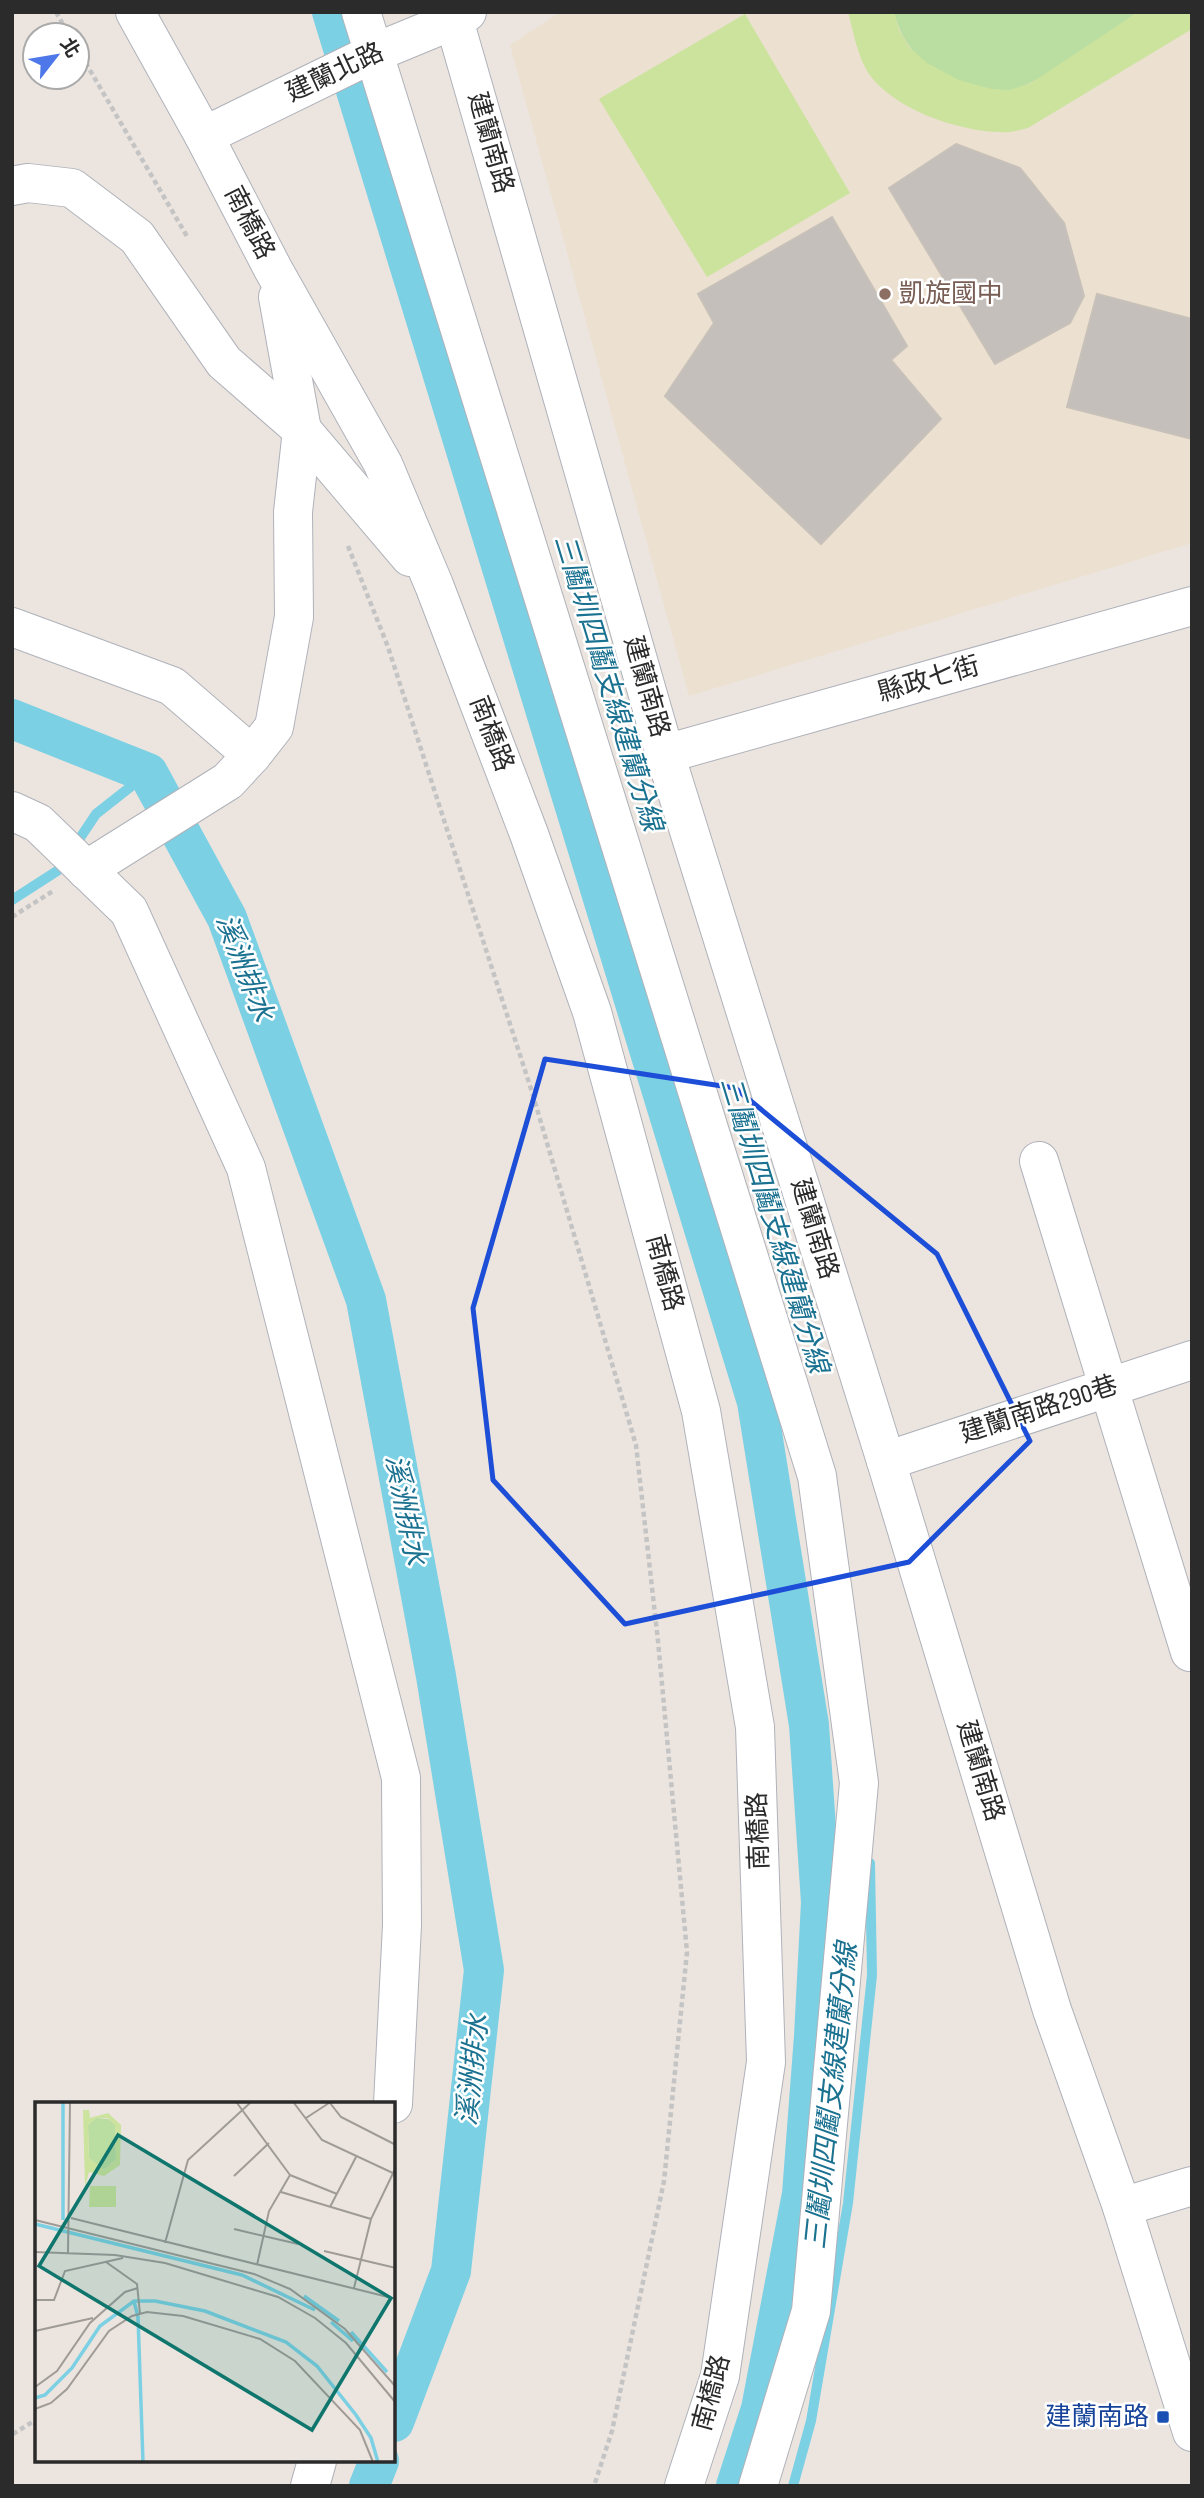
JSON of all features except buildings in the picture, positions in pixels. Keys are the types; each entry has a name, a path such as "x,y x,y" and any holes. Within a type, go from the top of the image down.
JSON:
{"street":[{"name":"南橋路","path":"135,12 204,136 273,270 383,464 434,585 529,834 592,1012 701,1411 755,1727 766,2062 720,2376 684,2486"},
{"path":"361,12 358,61 817,1476 859,1783 811,2311 758,2486"},
{"name":"建蘭北路","path":"204,136 358,61 461,16"},
{"name":"建蘭南路","path":"461,16 665,754 886,1461 1052,2010 1122,2207 1192,2432"},
{"path":"12,186 28,183 72,188 137,237 224,362 302,430 434,585"},
{"path":"98,862 240,768 274,727 294,617 293,512 302,430 273,270"},
{"name":"縣政七街","path":"665,754 1192,606"},
{"path":"12,627 172,685 240,768"},
{"path":"12,811 38,823 98,862 129,911 246,1168 401,1778 402,1925 393,2102"},
{"path":"1039,1161 1190,1652"},
{"name":"建蘭南路290巷","path":"886,1461 1192,1360"},
{"path":"1122,2207 1192,2186"},
{"path":"310,2486 316,2463"}],"path":[{"path":"91,72 189,239"},
{"path":"348,545 388,647 524,1066 636,1445 658,1641 687,1952 664,2180 612,2431 594,2486"},
{"path":"12,917 98,862"},
{"path":"12,2434 35,2420"}],"highlighted area":[{"path":"545,1059 735,1088 937,1254 1030,1441 909,1562 625,1624 493,1480 473,1308"}],"shaded area":[{"name":"凱旋國中","path":"560,12 1192,12 1192,543 689,696 510,45"}],"green space":[{"path":"848,12 894,12 899,30 909,47 927,63 959,80 992,89 1010,90 1031,83 1138,12 1192,12 1192,29 1028,128 1004,132 948,123 894,98 880,87 865,68"},
{"path":"894,12 1138,12 1038,79 1022,87 1002,90 958,80 925,62 905,40"},
{"path":"745,14 850,193 707,277 599,99"}],"waterway":[{"path":"332,12 757,1402 809,1725 821,1902 802,2194 761,2409 736,2486"},
{"name":"溪洲排水","path":"12,719 148,773 227,918 366,1300 436,1676 484,1970 451,2271 396,2417"},
{"path":"74,847 96,814 148,773"},
{"path":"12,900 57,871 65,860"},
{"name":"三鬮圳四鬮支線建蘭分線","path":"793,2486 811,2421 848,2203 872,1975 870,1863"},
{"name":"溪洲排水","path":"369,2486 378,2463"}],"place":[{"name":"凱旋國中","path":"885,294"},
{"name":"建蘭南路","path":"1163,2417"}]}
